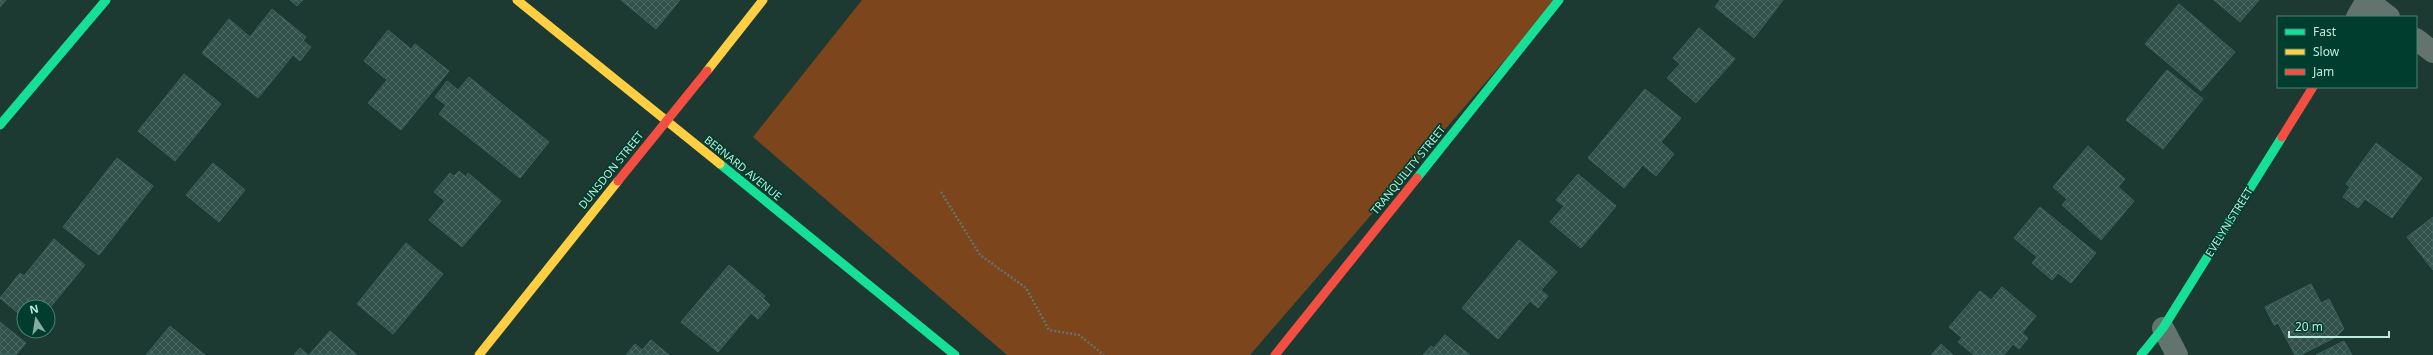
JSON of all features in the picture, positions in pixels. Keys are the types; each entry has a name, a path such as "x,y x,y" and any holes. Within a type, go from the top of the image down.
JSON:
{"street":[{"path":"0,125 106,0"},
{"name":"BERNARD AVENUE","path":"517,0 955,355"},
{"name":"DUNSDON STREET","path":"478,355 763,0"},
{"name":"TRANQUILITY STREET","path":"1275,355 1559,0"},
{"path":"2358,16 2367,0 2388,16"},
{"path":"2417,39 2433,52"},
{"name":"EVELYN STREET","path":"2141,355 2163,328 2312,88"},
{"path":"2163,328 2177,355"}],"path":[{"path":"941,192 980,255 1026,288 1049,330 1079,336 1104,355"}],"shaded area":[{"path":"862,0 1557,0 1250,355 1007,355 753,137"}],"building":[{"path":"0,0 6,0 0,7"},
{"path":"290,0 303,0 297,6"},
{"path":"621,0 680,0 656,29"},
{"path":"1720,0 1783,0 1754,38 1715,7"},
{"path":"2214,0 2259,0 2240,22"},
{"path":"2179,4 2235,52 2201,91 2145,44"},
{"path":"272,9 306,37 303,41 311,47 300,61 293,55 258,98 202,53 229,19 250,37"},
{"path":"1699,28 1735,59 1696,103 1667,78 1680,64 1673,58"},
{"path":"388,30 411,49 415,44 449,71 401,130 368,103 387,80 364,61"},
{"path":"2167,70 2203,99 2163,149 2126,120"},
{"path":"184,74 221,104 175,161 138,131"},
{"path":"469,77 549,142 520,178 439,114 446,105 435,97 447,81 458,90"},
{"path":"1645,89 1681,118 1661,142 1674,154 1656,176 1643,165 1624,188 1588,158"},
{"path":"2376,143 2422,178 2392,218 2365,199 2358,208 2343,197 2350,187 2346,184"},
{"path":"2088,146 2125,179 2118,187 2134,201 2101,240 2062,205 2067,199 2053,187"},
{"path":"117,158 153,186 99,255 63,227"},
{"path":"213,163 245,190 219,222 186,195"},
{"path":"459,171 466,177 468,173 501,201 462,247 429,220 445,201 434,192 450,173 454,176"},
{"path":"1578,174 1616,206 1581,248 1550,222 1564,206 1556,200"},
{"path":"2040,207 2096,253 2071,283 2058,273 2052,280 2032,263 2037,257 2014,238"},
{"path":"2433,217 2433,270 2407,237"},
{"path":"54,239 85,265 56,300 56,299 16,299 16,311 0,298 20,273 24,276"},
{"path":"1519,240 1557,272 1541,290 1548,296 1538,308 1530,301 1498,339 1462,308"},
{"path":"406,243 443,274 393,334 357,304"},
{"path":"729,265 765,296 763,298 770,305 758,319 751,313 718,352 681,322"},
{"path":"2311,284 2321,303 2329,299 2344,329 2336,337 2300,355 2295,355 2278,323 2274,325 2265,307"},
{"path":"2002,287 2036,316 2022,333 2028,338 2019,349 2013,344 2004,355 1974,355 1958,342 1962,338 1949,327 1980,291 1991,300"},
{"path":"0,322 16,335 16,339 21,339 26,343 16,355 0,355"},
{"path":"170,326 205,355 146,355"},
{"path":"330,331 357,355 309,355"},
{"path":"1445,335 1470,355 1423,355 1431,346 1434,348"},
{"path":"651,340 669,355 626,355 635,344 642,350"},
{"path":"2344,341 2352,355 2316,355"},
{"path":"1941,344 1953,355 1931,355"},
{"path":"300,348 308,355 294,355"}],"traffic: fast":[{"path":"0,125 106,0"},
{"path":"1417,178 1559,0"},
{"path":"2141,355 2163,328 2282,137"},
{"path":"720,164 955,355"}],"traffic: slow":[{"path":"517,0 720,164"},
{"path":"707,71 763,0"},
{"path":"479,355 618,181"}],"traffic: jam":[{"path":"618,181 707,71"},
{"path":"2282,137 2312,88"},
{"path":"1275,355 1417,178"}]}
